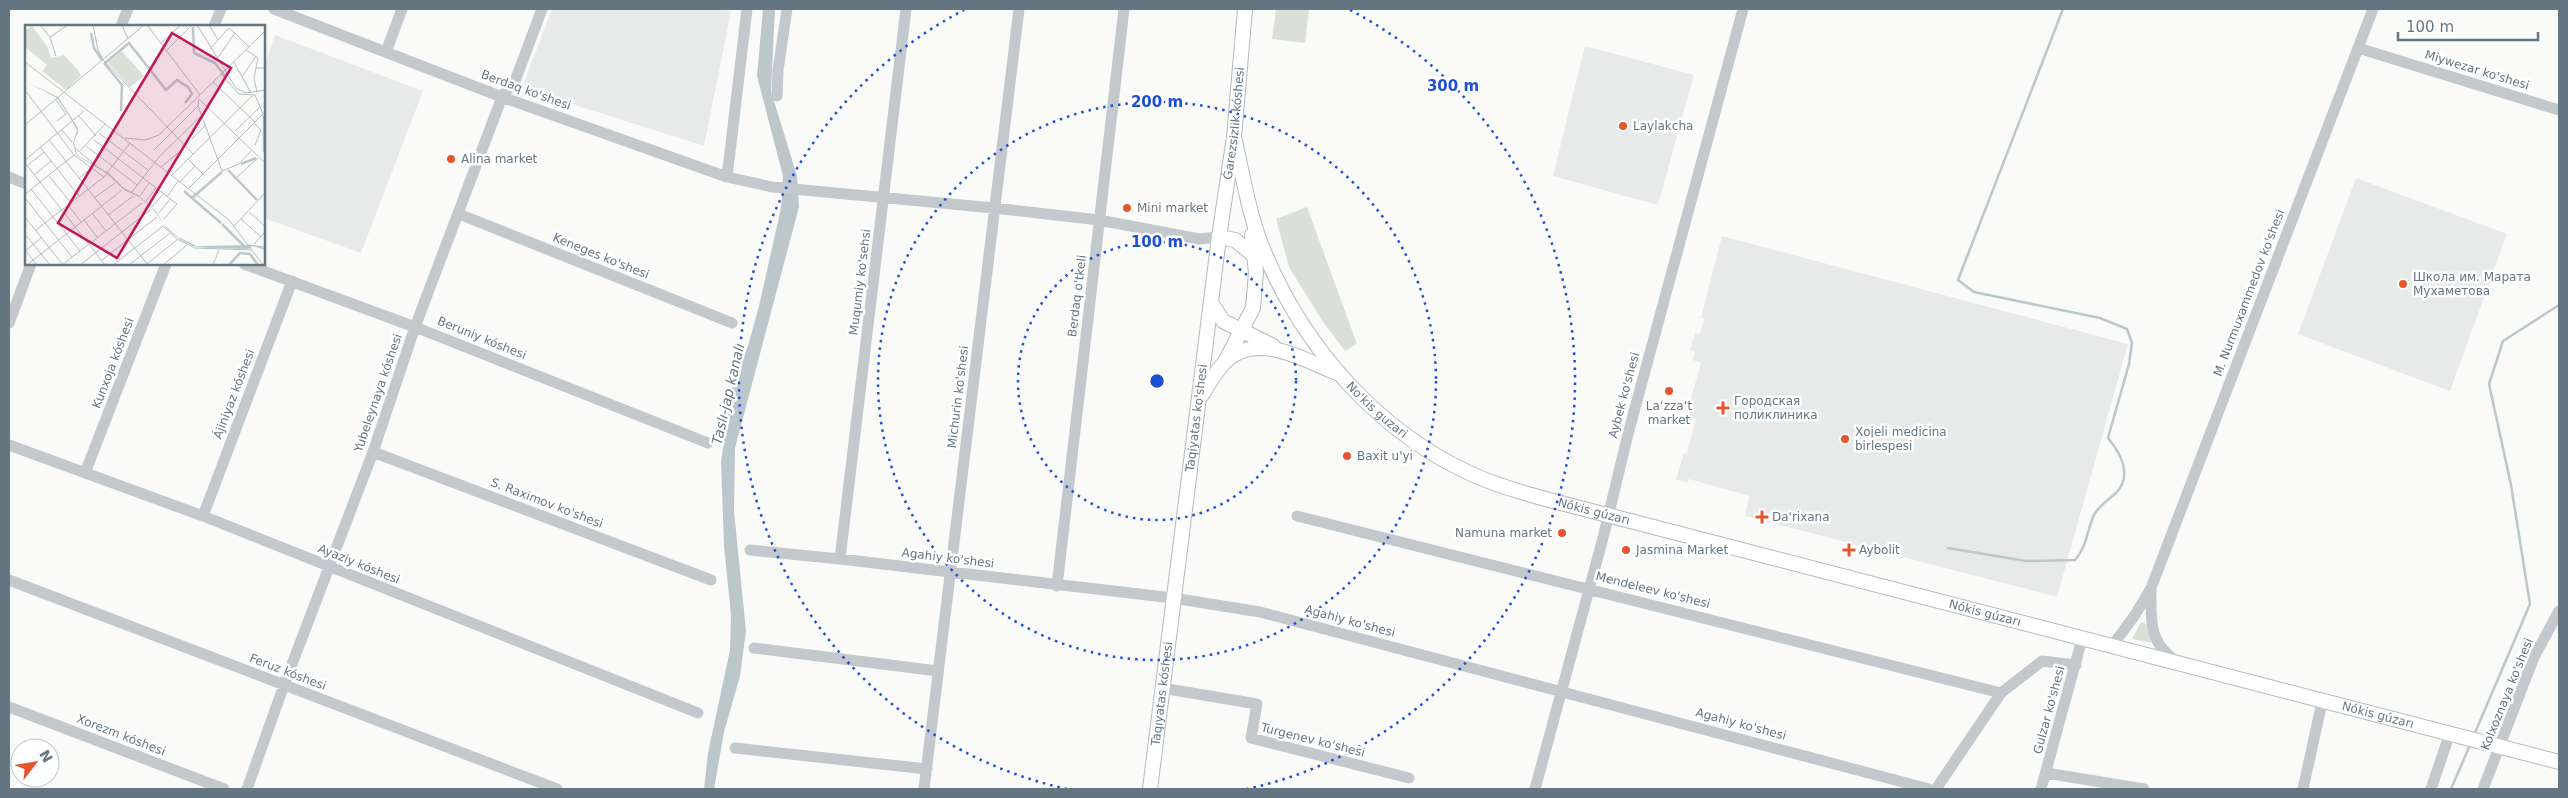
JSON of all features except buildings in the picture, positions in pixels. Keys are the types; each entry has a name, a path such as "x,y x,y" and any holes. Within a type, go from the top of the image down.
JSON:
{"main road":[{"name":"Ǵarezsizlik kóshesi","path":"1219,237 1234,137 1245,9"},
{"path":"1234,137 1251,209 1264,252 1278,283"},
{"path":"1199,400 1224,362 1253,308 1254,255 1251,209"},
{"path":"1219,237 1235,240 1254,255 1278,283"},
{"name":"Taqiyatas ko'shesi","path":"1173,598 1212,304 1219,237"},
{"name":"No'kis guzari","path":"1278,283 1337,373 1352,390 1419,445"},
{"path":"1212,304 1223,321 1278,349 1337,373"},
{"path":"1224,362 1254,348 1278,349"},
{"name":"Nókis gúzarı","path":"1419,445 1475,476 1529,494 1607,516 2559,762"},
{"name":"Taqıyatas kóshesi","path":"1150,789 1173,598"}],"street":[{"path":"121,25 128,9"},
{"path":"214,25 221,9"},
{"name":"Berdaq ko'shesi","path":"274,9 502,97 727,177 772,187 884,196 1099,220 1199,239 1219,237"},
{"path":"386,52 402,9"},
{"name":"Yubeleynaya kóshesi","path":"247,789 284,685 373,452 415,327 502,97 515,81 542,9"},
{"path":"727,177 746,9"},
{"path":"777,96 778,70 787,9"},
{"name":"Muqumiy ko'sehsi","path":"840,559 906,9"},
{"name":"Michurin ko'shesi","path":"924,789 1019,9"},
{"name":"Berdaq o'tkeli","path":"1057,586 1124,9"},
{"name":"Aybek ko'shesi","path":"1535,789 1743,9"},
{"name":"M. Nurmuxammedov ko'shesi","path":"2151,588 2373,9"},
{"name":"Miywezar ko'shesi","path":"2358,48 2559,110"},
{"path":"9,177 25,184"},
{"name":"Keneges ko'shesi","path":"459,214 732,323"},
{"path":"9,323 31,265"},
{"name":"Kunxoja kóshesi","path":"85,473 166,265"},
{"name":"Beruniy kóshesi","path":"247,265 415,327 708,443"},
{"name":"Ájiniyaz kóshesi","path":"203,516 292,281"},
{"name":"Ayaziy kóshesi","path":"9,445 203,516 698,713"},
{"name":"S. Raximov ko'shesi","path":"373,452 711,580"},
{"name":"Mendeleev ko'shesi","path":"1298,516 2001,692"},
{"name":"Agahiy ko'shesi","path":"750,550 1173,598 1260,612 1562,690 1929,789"},
{"name":"Feruz kóshesi","path":"9,580 557,789"},
{"path":"2112,646 2151,588"},
{"path":"2151,588 2151,624 2157,644 2166,655 2179,664"},
{"name":"Kolxoznaya ko'shesi","path":"2483,789 2493,745 2534,658 2559,611"},
{"name":"Gulzar ko'shesi","path":"2041,789 2082,638"},
{"path":"754,648 938,671"},
{"path":"1936,789 2001,692 2042,662 2076,665"},
{"name":"Turgenev ko'shesi","path":"1162,688 1257,704 1251,738 1409,778"},
{"path":"2303,789 2322,702"},
{"name":"Xorezm kóshesi","path":"9,707 224,789"},
{"path":"2431,789 2454,734"},
{"path":"735,748 927,769"},
{"path":"2046,773 2144,789"}],"shaded area":[{"path":"552,9 722,9 731,12 704,146 522,88"},
{"path":"763,9 775,9 771,91 797,176 799,207 735,448 734,511 746,631 740,676 724,732 714,789 704,789 708,753 730,650 731,615 724,546 721,462 733,383 748,346 759,306 781,208 783,176 757,76"},
{"path":"1276,9 1309,9 1305,43 1272,39"},
{"path":"275,35 423,91 361,253 265,218 265,63"},
{"name":"Laylakcha","path":"1585,46 1694,75 1658,205 1553,176"},
{"name":"Школа им. Марата Мухаметова","path":"2356,178 2507,234 2450,391 2298,334"},
{"path":"1307,207 1357,344 1345,351 1323,322 1289,267 1276,219"},
{"path":"1722,236 2128,344 2057,597 1745,516 1749,496 1689,479 1687,483 1676,479 1684,453 1687,453 1696,419 1686,416 1701,363 1693,360 1695,352 1690,351 1695,333 1700,334 1704,319 1701,318"},
{"path":"2141,622 2146,624 2151,643 2132,639"}],"waterway":[{"path":"1948,548 2026,561 2075,560 2082,550 2096,511 2116,493 2124,479 2121,458 2108,438 2129,364 2132,343 2127,329 2100,318 1974,292 1958,280 2063,9"},
{"path":"2474,735 2530,604 2511,485 2489,384 2503,341 2559,305"},
{"path":"2451,789 2470,745"}],"place":[{"name":"Laylakcha","path":"1623,126"},
{"name":"Alina market","path":"451,159"},
{"name":"Mini market","path":"1127,208"},
{"name":"Школа им. Марата Мухаметова","path":"2403,284"},
{"name":"Laʻzzaʻt market","path":"1669,391"},
{"name":"Городская поликлиника","path":"1723,408"},
{"name":"Xojeli medicina birlespesi","path":"1845,439"},
{"name":"Baxit u'yi","path":"1347,456"},
{"name":"Da'rixana","path":"1762,517"},
{"name":"Namuna market","path":"1562,533"},
{"name":"Jasmina Market","path":"1626,550"},
{"name":"Aybolit","path":"1849,550"}],"water label":[{"name":"Taslı-jap kanalı","path":"728,394"}]}
